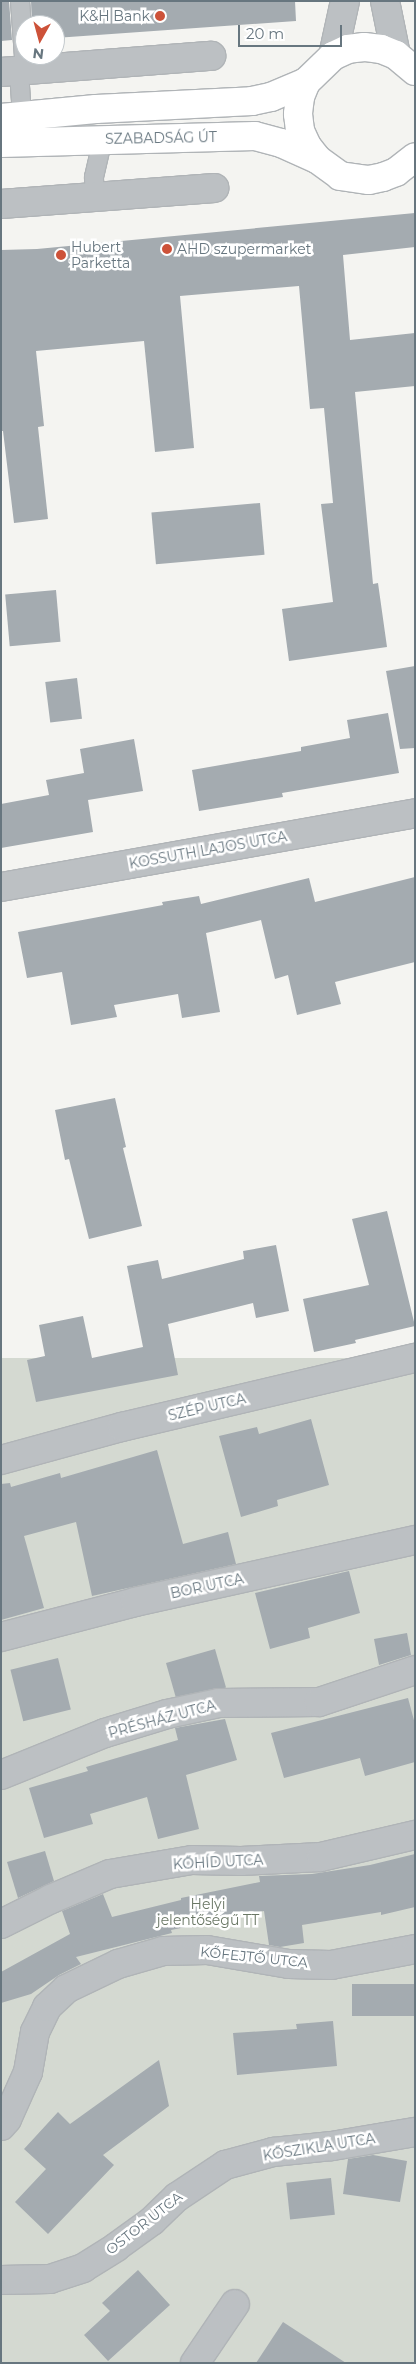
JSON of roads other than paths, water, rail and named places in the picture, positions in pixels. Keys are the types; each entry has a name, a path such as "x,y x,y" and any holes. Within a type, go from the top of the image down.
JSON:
{"main road":[{"path":"12,117 96,109 252,101 272,97 306,82 333,56 348,49 364,47 381,49 405,63"},
{"path":"306,82 300,97 298,114 300,131 307,146 317,159 340,176 369,180 396,172 415,157"},
{"name":"SZABADSÁG ÚT","path":"1,143 255,136 281,143 317,159"}],"street":[{"path":"333,56 345,1"},
{"path":"385,1 405,63"},
{"path":"15,71 211,56"},
{"path":"1,204 214,188"},
{"name":"KOSSUTH LAJOS UTCA","path":"1,887 415,813"},
{"name":"SZÉP UTCA","path":"1,1460 122,1427 415,1358"},
{"name":"BOR UTCA","path":"1,1637 134,1602 415,1540"},
{"name":"PRÉSHÁZ UTCA","path":"1,1775 105,1733 167,1714 219,1703 319,1702 415,1670"},
{"name":"KŐHÍD UTCA","path":"1,1924 110,1874 192,1860 241,1861 321,1857 415,1835"},
{"name":"KŐFEJTŐ UTCA","path":"3,2121 28,2072 36,2032 47,2007 66,1989 118,1964 162,1951 206,1950 289,1964 331,1964 415,1949"},
{"name":"KŐSZIKLA UTCA","path":"225,2165 273,2152 332,2146 415,2132"},
{"name":"OSTOR UTCA","path":"1,2280 50,2279 82,2268 116,2247 152,2221 177,2197 225,2165"},
{"path":"195,2363 235,2304"}],"lane":[{"path":"12,117 20,1"},
{"path":"95,198 94,177 103,139"}],"place":[{"name":"K&H Bank","path":"160,16"},
{"name":"AHD szupermarket","path":"167,249"},
{"name":"Hubert Parketta","path":"61,255"}],"park label":[{"name":"Helyi jelentőségű TT","path":"208,1912"}]}
